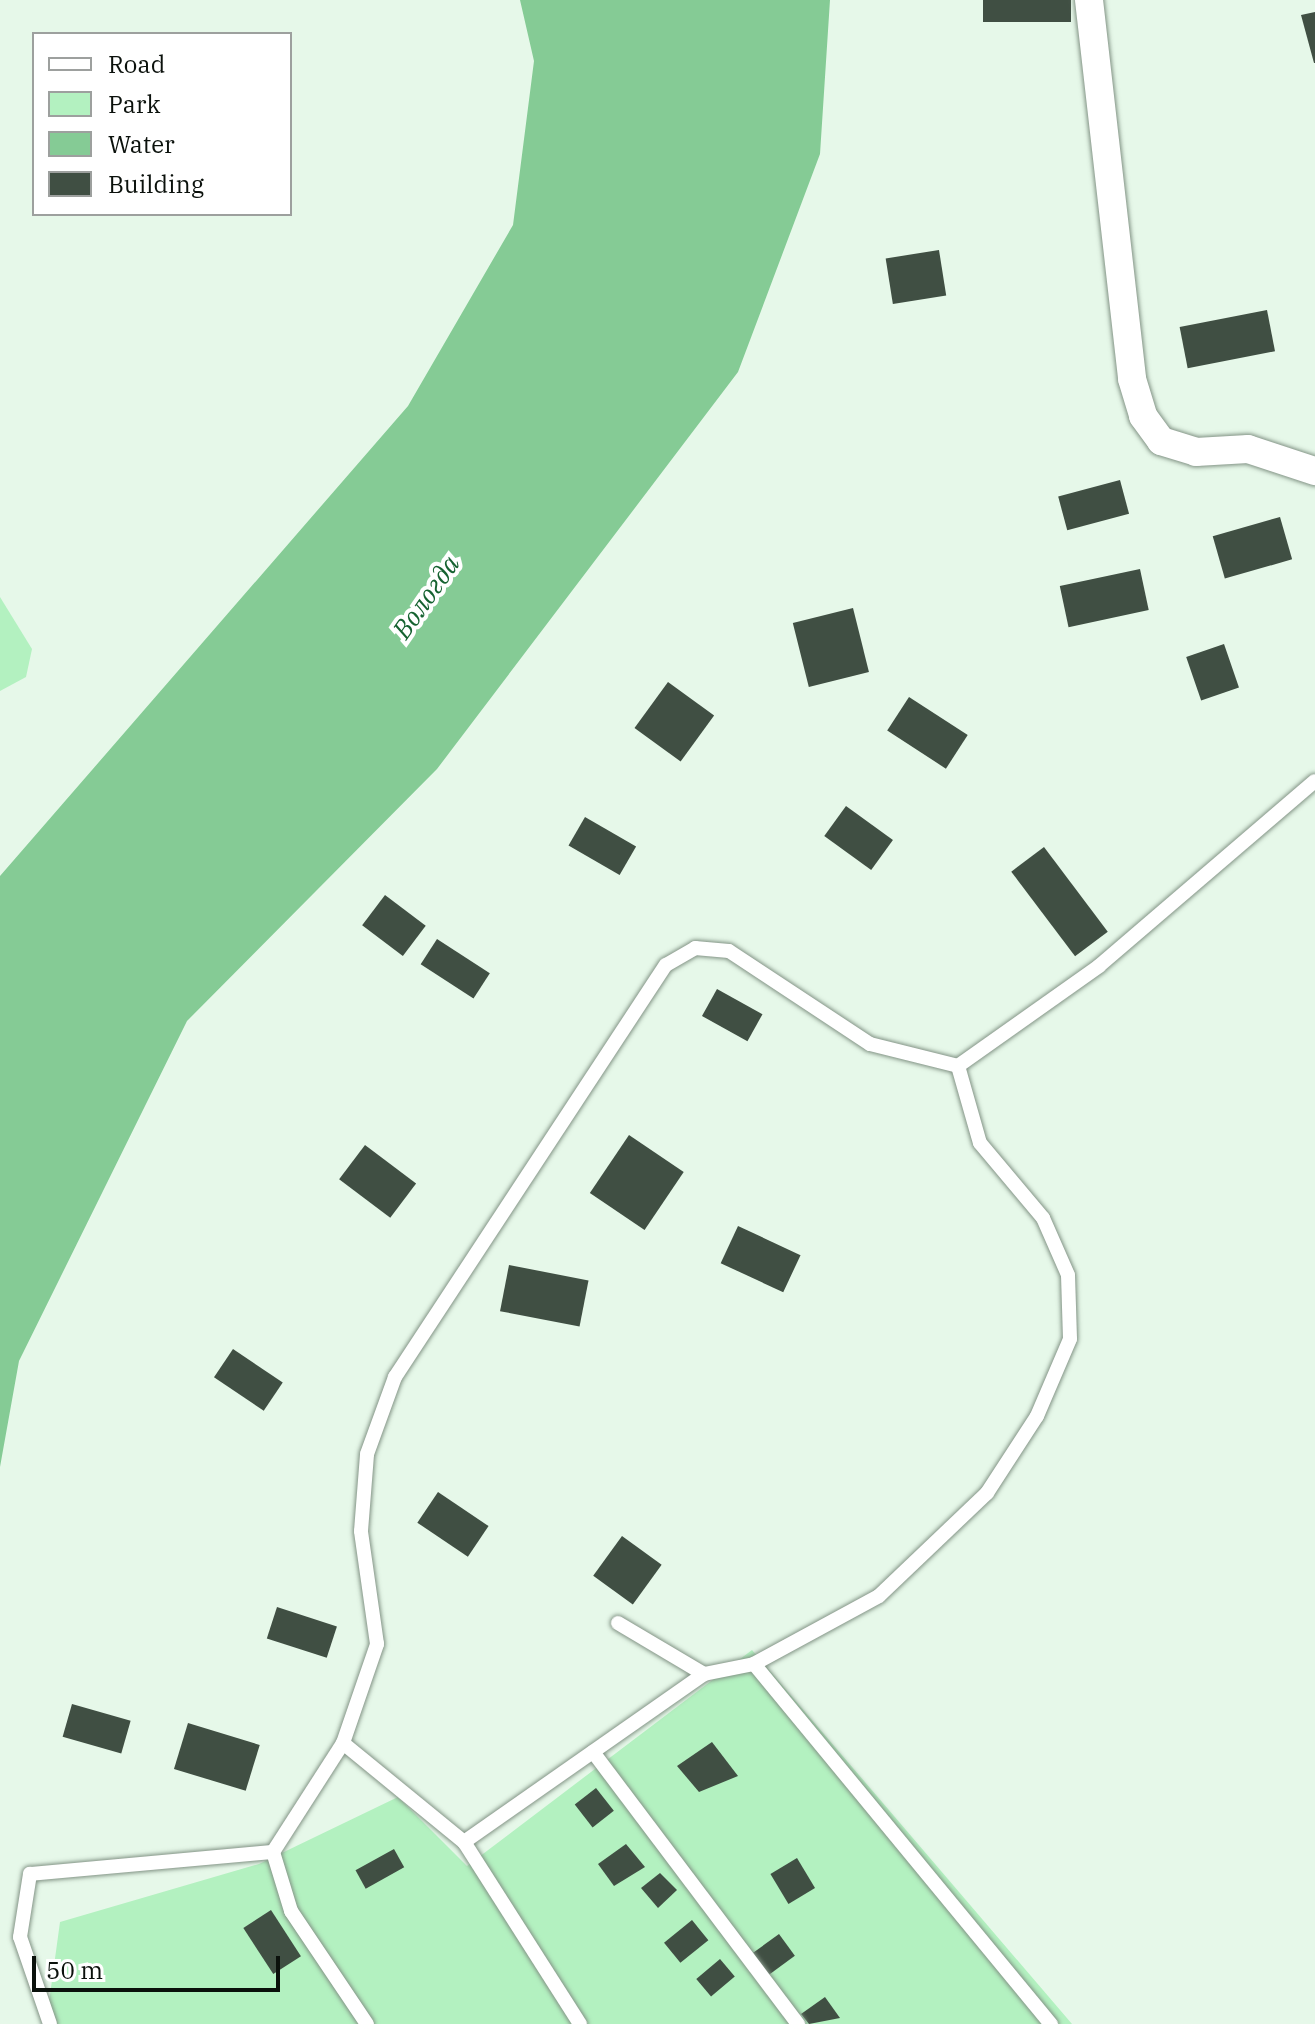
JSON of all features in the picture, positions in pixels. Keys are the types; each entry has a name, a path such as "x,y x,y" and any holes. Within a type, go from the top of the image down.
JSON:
{"street":[{"path":"1089,0 1132,379 1143,416 1161,441 1196,452 1248,449 1315,471"}],"lane":[{"path":"367,2024 291,1911 273,1852 343,1743 377,1644 361,1531 367,1454 395,1377 666,965 695,948 729,951 870,1044 958,1066 1099,966 1315,781"},
{"path":"464,1842 704,1674 754,1664 879,1596 987,1493 1037,1416 1070,1339 1068,1275 1043,1218 980,1143 958,1066"},
{"path":"618,1623 704,1674"},
{"path":"754,1664 1051,2024"},
{"path":"343,1743 464,1842 580,2024"},
{"path":"593,1752 798,2024"},
{"path":"50,2024 20,1937 30,1874 273,1852"}],"green space":[{"path":"0,597 32,649 26,677 0,691"},
{"path":"752,1650 1072,2024 46,2024 60,1922 259,1864 398,1797 467,1866"}],"water":[{"name":"Вологда","path":"520,0 830,0 820,154 738,372 437,769 187,1021 19,1361 0,1467 0,876 408,406 513,225 534,61"}],"building":[{"path":"983,0 1071,0 1071,22 983,22"},
{"path":"1315,12 1315,63 1314,63 1301,15"},
{"path":"939,250 946,295 893,304 886,258"},
{"path":"1267,310 1275,351 1188,368 1180,327"},
{"path":"1120,480 1129,514 1067,530 1058,497"},
{"path":"1280,517 1292,559 1225,579 1213,536"},
{"path":"1140,569 1149,610 1069,627 1060,586"},
{"path":"853,608 869,672 809,687 793,623"},
{"path":"1224,644 1239,687 1201,701 1186,657"},
{"path":"668,682 714,716 681,762 634,728"},
{"path":"909,697 968,735 946,769 887,731"},
{"path":"846,806 893,840 871,870 824,836"},
{"path":"585,817 636,846 620,875 568,846"},
{"path":"1044,847 1108,932 1075,956 1011,872"},
{"path":"385,895 426,926 403,956 362,925"},
{"path":"437,939 490,973 473,998 421,964"},
{"path":"717,989 762,1014 747,1041 702,1016"},
{"path":"629,1135 684,1172 645,1230 590,1193"},
{"path":"365,1145 416,1184 390,1218 339,1179"},
{"path":"738,1226 801,1255 783,1292 721,1263"},
{"path":"509,1265 589,1280 580,1327 500,1311"},
{"path":"233,1349 283,1383 264,1411 214,1377"},
{"path":"438,1492 489,1526 468,1557 417,1523"},
{"path":"622,1536 662,1565 633,1604 593,1576"},
{"path":"277,1607 337,1626 327,1658 267,1638"},
{"path":"72,1704 131,1721 121,1753 63,1737"},
{"path":"188,1723 260,1745 246,1791 174,1769"},
{"path":"712,1742 738,1776 699,1792 677,1766"},
{"path":"596,1788 614,1811 593,1827 575,1805"},
{"path":"626,1844 645,1867 614,1886 598,1864"},
{"path":"394,1849 404,1867 366,1889 356,1870"},
{"path":"797,1858 815,1888 788,1904 770,1874"},
{"path":"660,1873 677,1890 658,1908 641,1888"},
{"path":"271,1910 301,1956 273,1974 243,1928"},
{"path":"692,1920 708,1940 680,1963 664,1943"},
{"path":"779,1934 795,1956 769,1975 753,1953"},
{"path":"720,1959 735,1977 711,1997 696,1979"},
{"path":"825,1997 840,2018 809,2024 801,2014"}]}
